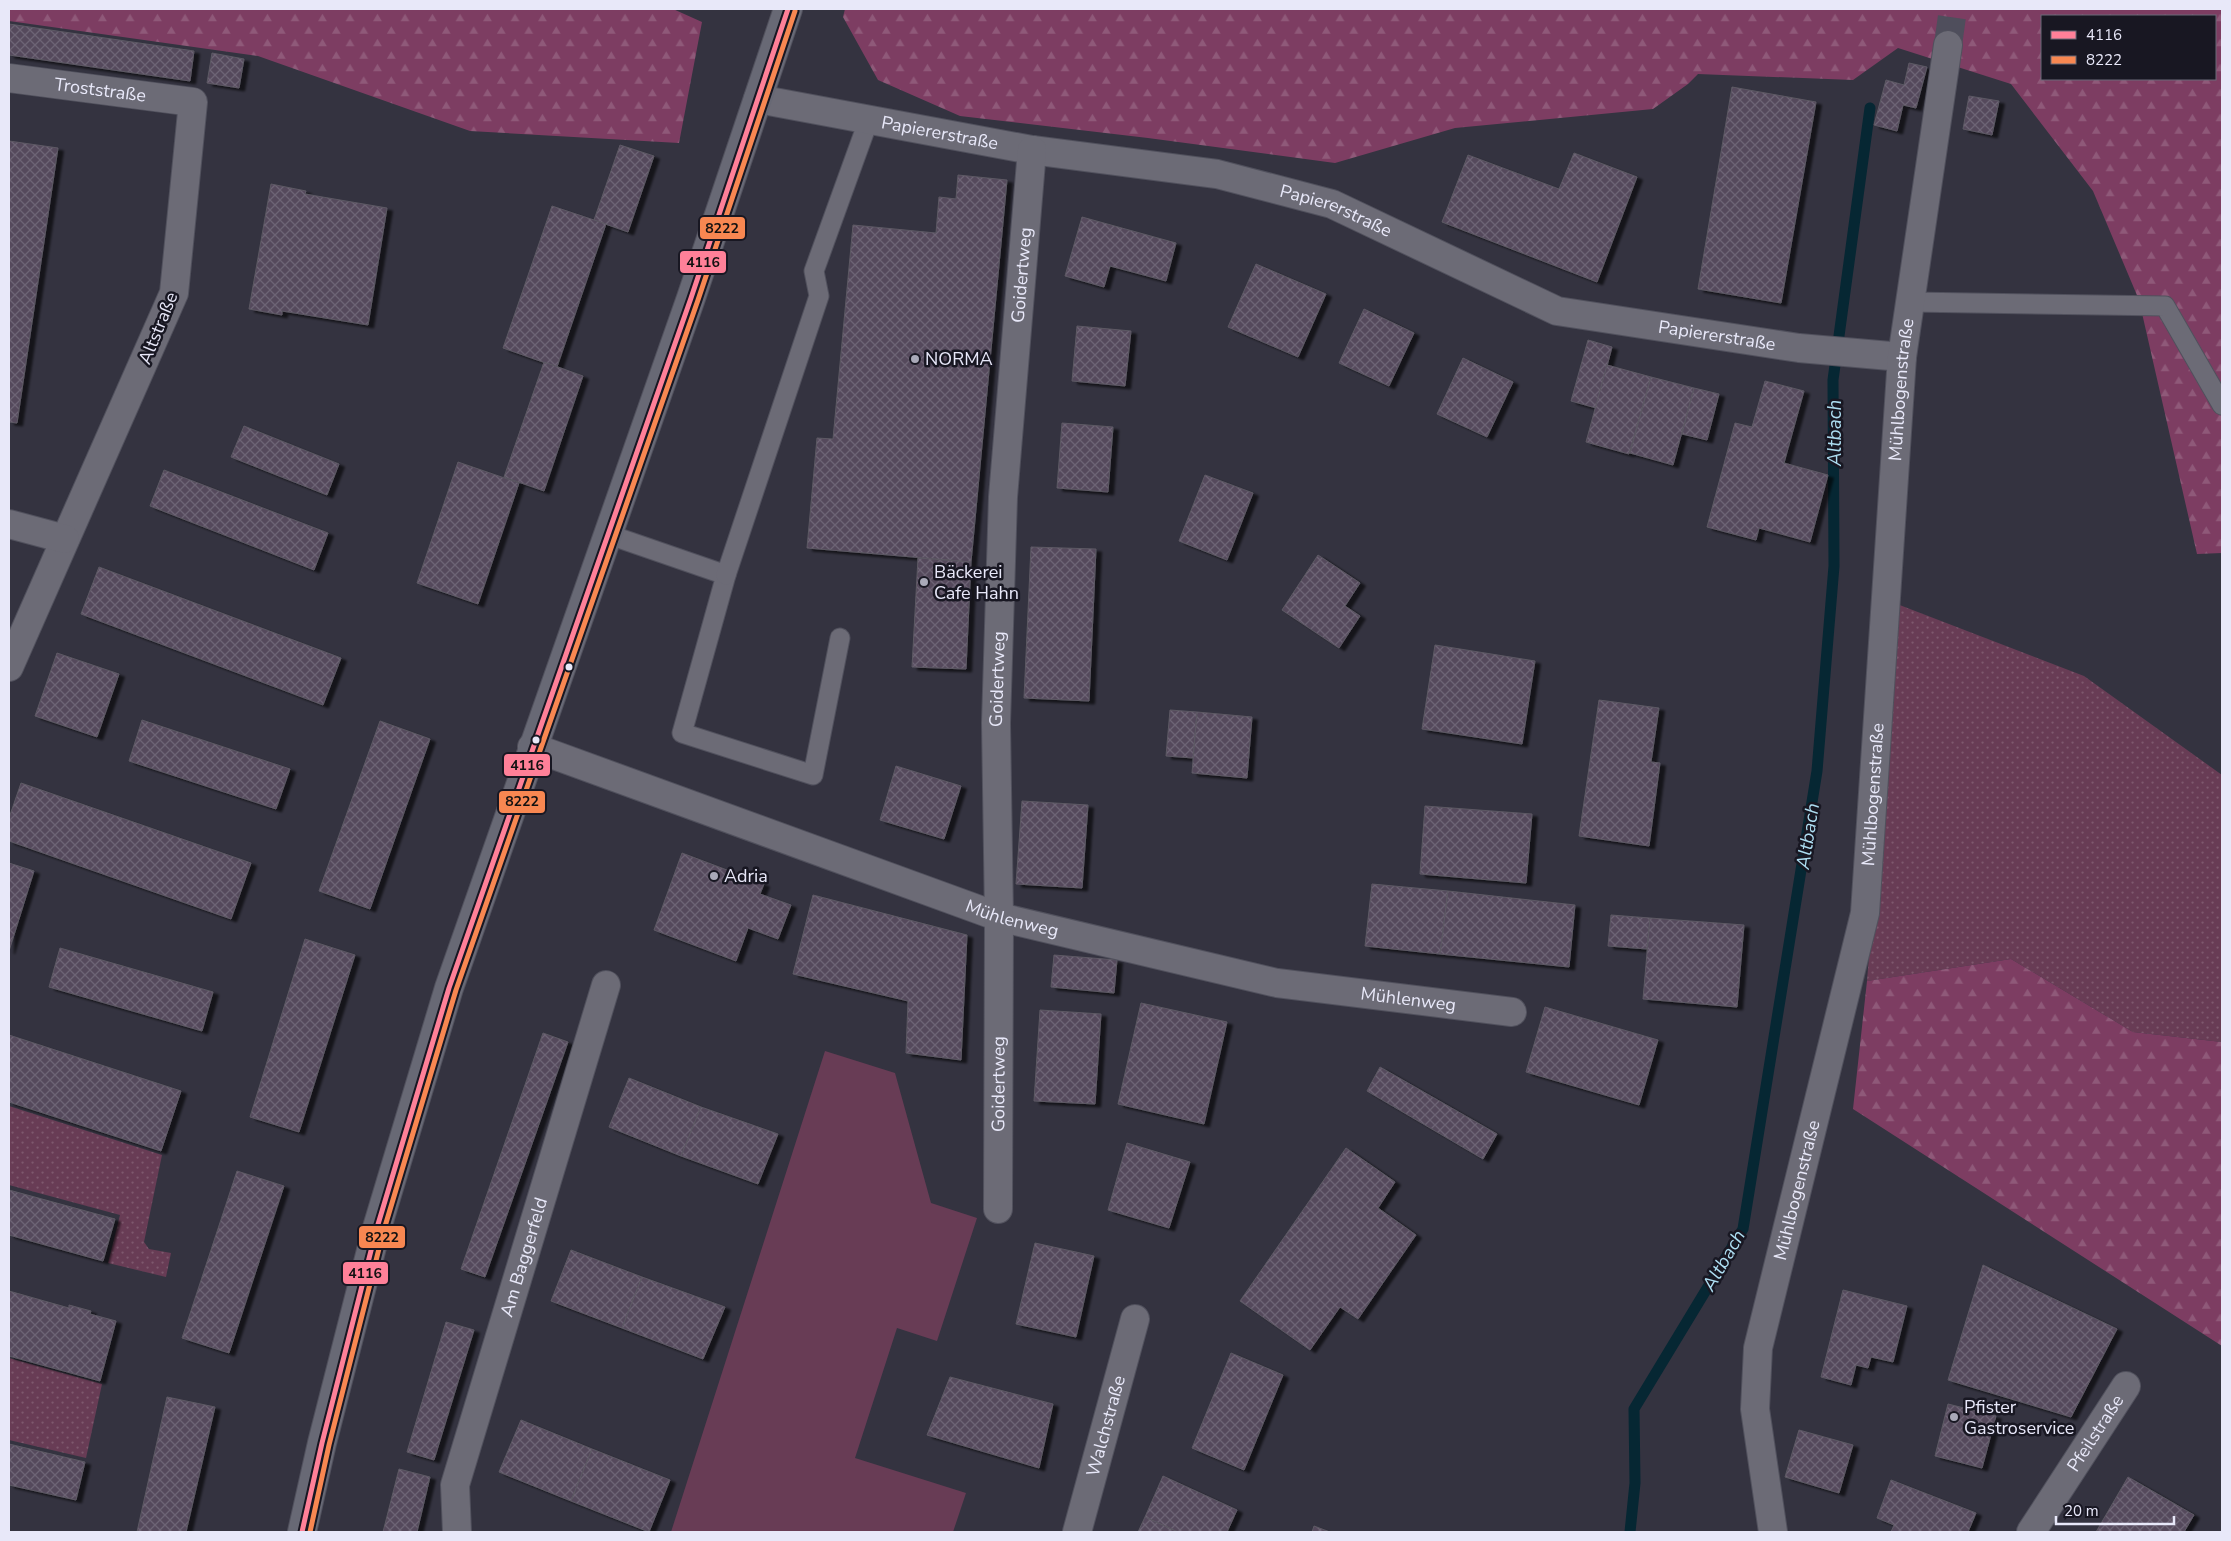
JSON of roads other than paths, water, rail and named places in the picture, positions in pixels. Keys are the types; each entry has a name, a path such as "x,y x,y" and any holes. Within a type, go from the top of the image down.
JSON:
{"main road":[{"path":"302,1532 322,1443 376,1231 449,988 691,298 788,9"}],"street":[{"name":"Mühlbogenstraße","path":"1772,1532 1755,1409 1758,1348 1865,913 1902,357 1948,45"},
{"name":"Troststraße","path":"9,78 193,102"},
{"name":"Papiererstraße","path":"758,99 1032,150 1217,174 1332,204 1557,311 1799,348 1902,357"},
{"name":"Altstraße","path":"9,667 174,293 193,102"},
{"name":"Goidertweg","path":"998,1209 1000,917 996,723 1003,498 1032,150"},
{"path":"9,524 65,539"},
{"name":"Mühlenweg","path":"532,747 1000,917 1277,983 1512,1012"},
{"name":"Am Baggerfeld","path":"457,1532 455,1485 606,985"},
{"name":"Walchstraße","path":"1077,1532 1135,1319"},
{"name":"Pfeilstraße","path":"2031,1532 2126,1386"}],"lane":[{"path":"840,638 813,775 682,732 726,575 819,296 814,271 869,119"},
{"path":"1911,302 2165,306 2222,405"},
{"path":"607,534 726,575"}],"waterway":[{"name":"Altbach","path":"1630,1532 1635,1483 1634,1409 1743,1229 1817,771 1834,566 1833,380 1870,108"}],"tunnel":[{"path":"1948,45 1953,9"}],"place":[{"name":"NORMA","path":"915,359"},
{"name":"Bäckerei Cafe Hahn","path":"924,582"},
{"name":"Adria","path":"714,876"},
{"name":"Pfister Gastroservice","path":"1954,1417"}]}
